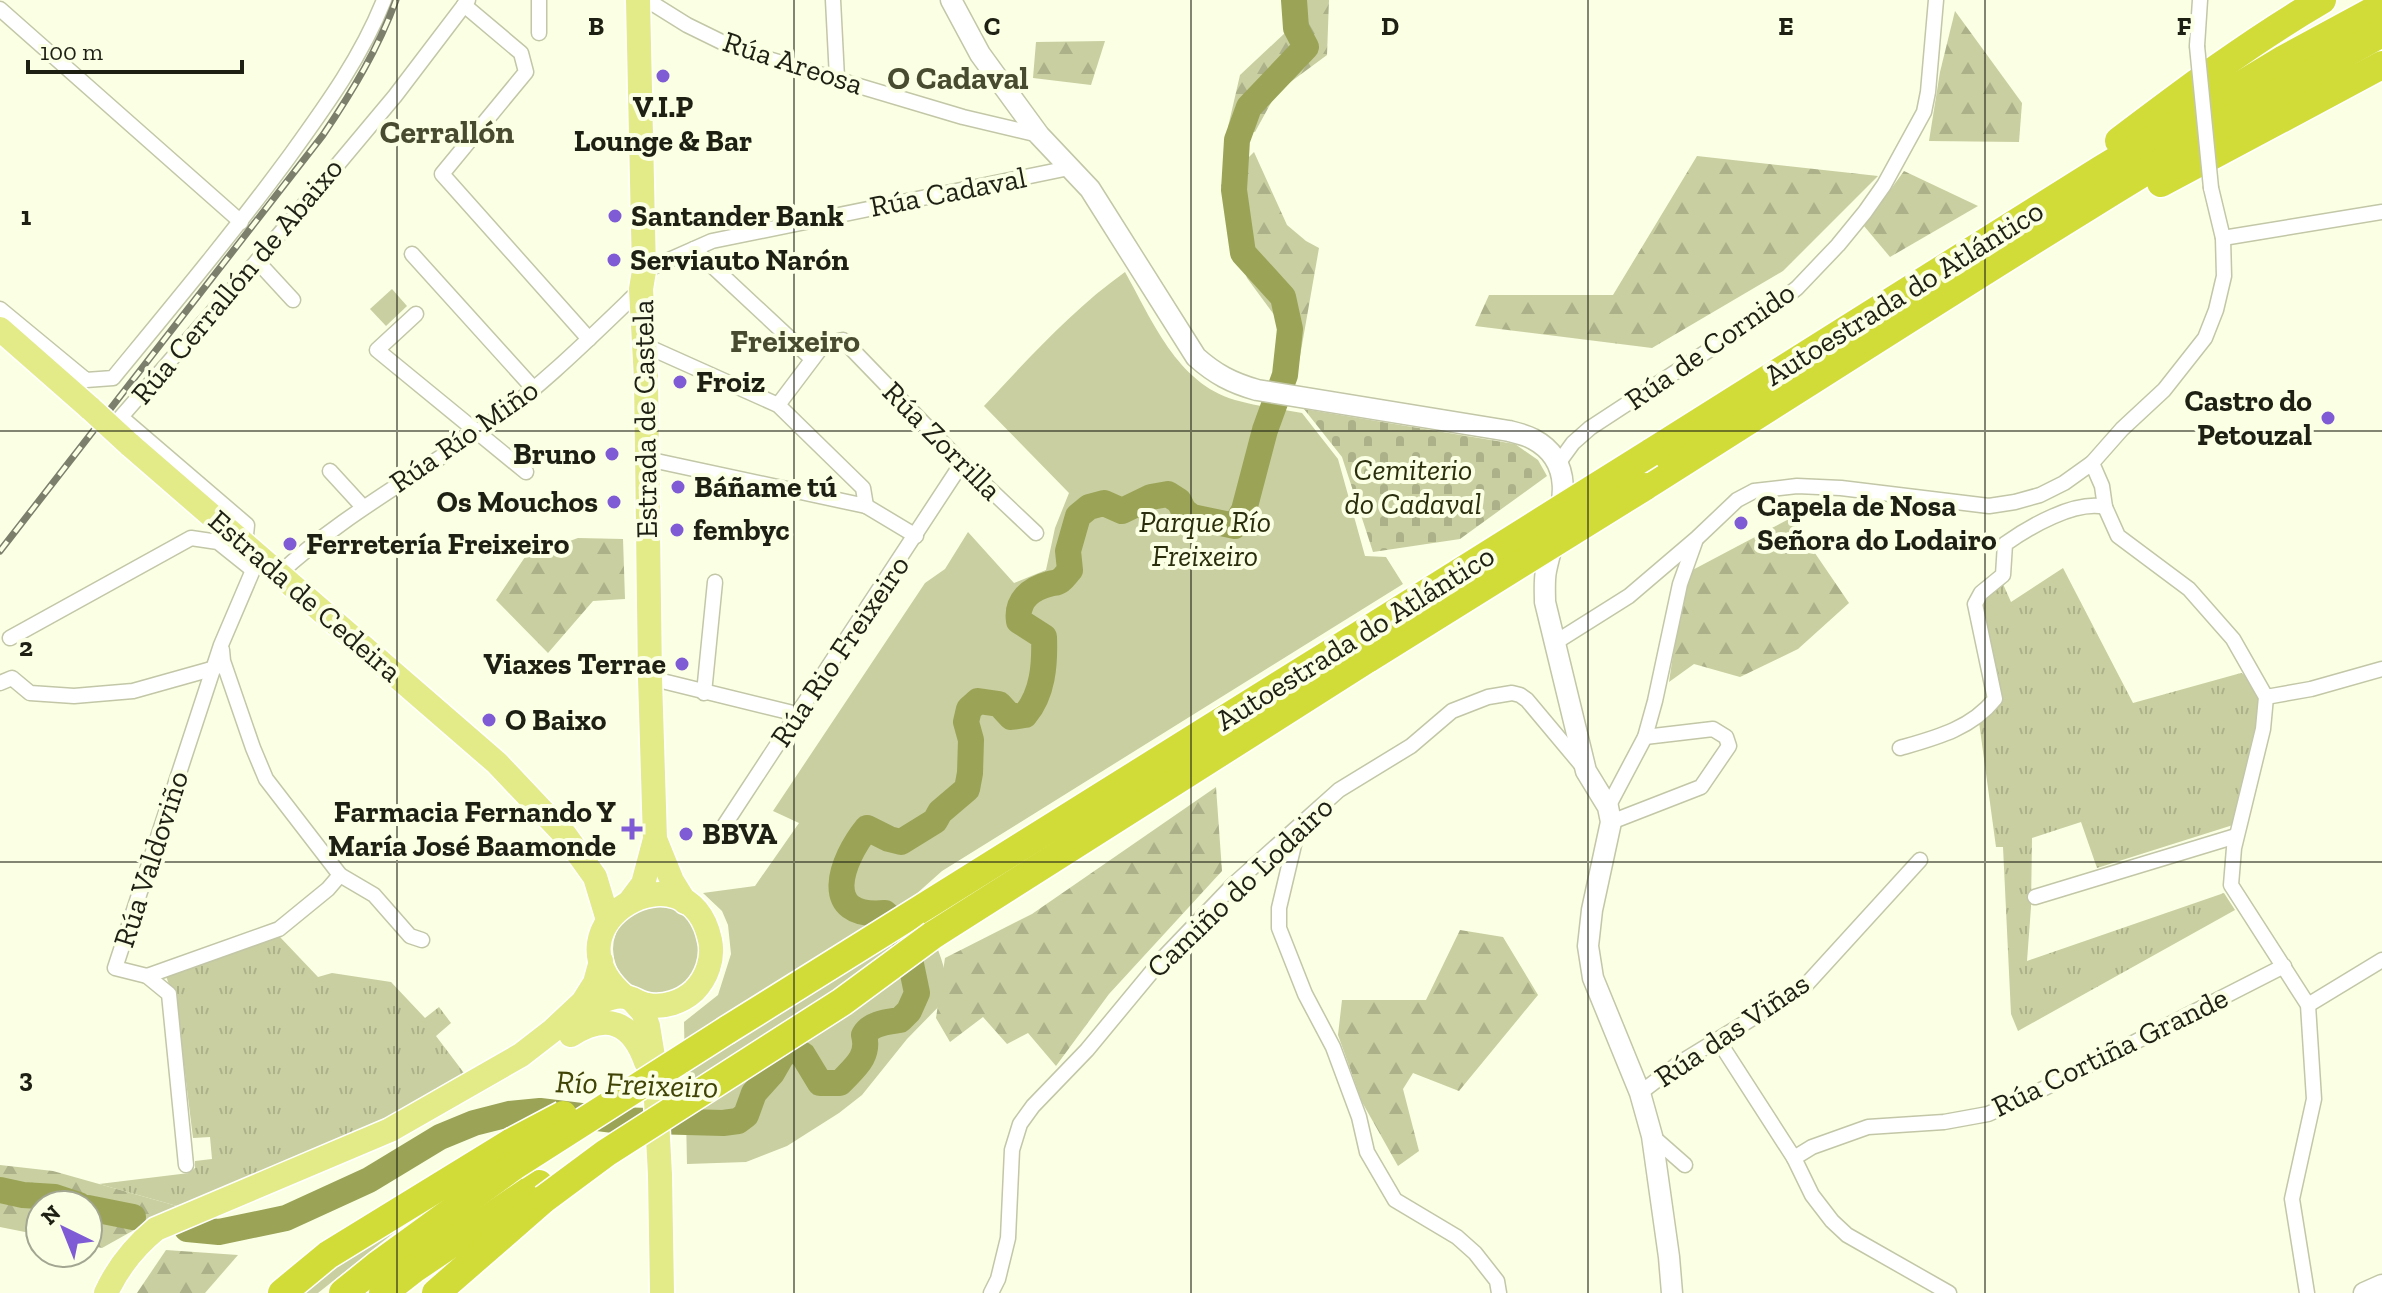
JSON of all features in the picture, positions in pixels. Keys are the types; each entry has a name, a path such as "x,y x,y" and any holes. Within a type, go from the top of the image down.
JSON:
{"highway":[{"path":"1675,436 2081,168 2266,32 2322,0"},
{"name":"Autoestrada do Atlántico","path":"383,1293 414,1269 541,1192 933,935 1204,747 1361,648 1675,436 2127,154 2284,59 2382,6"},
{"name":"Autoestrada do Atlántico","path":"1361,648 1644,487 2086,209 2297,80 2382,33"},
{"path":"1839,364 2092,219 2382,65"},
{"name":"Autoestrada do Atlántico","path":"513,1154 642,1072 727,1030 918,911 1204,747"},
{"path":"282,1293 328,1255 513,1154"},
{"path":"343,1293 513,1154"},
{"path":"436,1293 541,1192"}],"main road":[{"name":"Estrada de Castela","path":"638,0 652,850"},
{"name":"Estrada de Cedeira","path":"0,329 260,562 497,763 565,835 595,877 608,920"},
{"path":"106,1293 117,1271 137,1245 156,1229 390,1130 521,1055 552,1031 583,1002 595,983 601,961 602,936 608,920 643,884 652,850"},
{"path":"552,1031 605,1000 629,999 648,1005 679,1001 704,978 710,962 711,945 707,928 685,902 652,850"},
{"path":"595,877 633,893 673,897 685,902"},
{"path":"601,961 605,975 643,1012 648,1026 655,1074 662,1293"},
{"path":"655,1074 661,1032 679,1001"},
{"path":"521,1055 549,1049 586,1026 607,1022 627,1029 655,1074"}],"street":[{"path":"0,309 86,380 113,378 241,222 345,78 384,0"},
{"path":"539,0 539,33"},
{"name":"Rúa Areosa","path":"647,0 687,25 738,50 963,117 1039,135"},
{"path":"833,0 837,78"},
{"path":"951,0 980,54 1039,135 1090,189 1196,357 1212,370 1234,384 1257,390 1509,431 1534,439 1549,452 1564,482 1564,496 1545,574 1545,602 1586,771 1610,814"},
{"name":"Rúa de Cornido","path":"1557,465 1573,443 1590,428 1761,316 1797,288 1838,245 1884,185 1924,112 1936,0"},
{"path":"1556,642 1629,596 1737,500 1754,491 1797,486 1841,488 1989,506 2040,495 2092,463 2122,429 2164,390 2205,338 2224,276 2223,238 2211,188 2197,46 2200,0"},
{"path":"466,3 521,53 526,72 442,174 589,339"},
{"name":"Rúa Cerrallón de Abaixo","path":"260,562 247,525 121,417 395,96 466,3"},
{"path":"0,9 241,222"},
{"name":"Rúa Cadaval","path":"643,280 694,249 728,238 1069,168"},
{"path":"2223,238 2382,212"},
{"path":"694,249 812,359 778,405"},
{"path":"412,254 534,389"},
{"path":"257,261 293,300"},
{"name":"Rúa Río Miño","path":"260,562 301,554 363,507 479,431 534,389 589,339 643,280"},
{"path":"416,314 377,350 526,472"},
{"name":"Rúa Zorrilla","path":"812,359 824,344 843,340 962,463 1036,533"},
{"path":"644,345 778,405 863,488 866,506"},
{"path":"647,459 866,506 916,536"},
{"name":"Rúa Rio Freixeiro","path":"716,838 962,463"},
{"path":"2092,463 2098,474 2105,507 2118,536 2189,589 2233,639 2266,697 2263,729 2236,836 2231,885 2308,1005 2314,1099 2292,1199 2307,1293"},
{"path":"330,471 363,507"},
{"path":"1900,748 1937,738 1967,724 1995,699 1975,604 1981,593 2003,575 2005,544 2029,526 2043,520 2093,505 2105,507"},
{"path":"10,638 191,538 218,542 260,562"},
{"path":"1672,1293 1652,1136 1640,1093 1593,978 1588,946 1610,814 1645,737 1680,584 1697,538"},
{"name":"Rúa Valdoviño","path":"260,562 221,645 115,968 147,976 279,929 328,889 340,875"},
{"path":"704,693 715,582"},
{"path":"221,645 228,675 266,779 340,875 374,895 410,936 422,940"},
{"path":"0,683 12,678 30,693 74,696 133,691 215,668"},
{"path":"2266,697 2311,689 2382,669"},
{"path":"650,678 797,714"},
{"name":"Camiño do Lodairo","path":"996,1291 1008,1238 1013,1141 1026,1114 1087,1050 1164,957 1234,884 1339,790 1411,746 1452,711 1488,697 1512,693 1527,700 1586,771"},
{"path":"1610,814 1701,787 1729,746 1726,737 1713,729 1645,737"},
{"path":"1298,828 1279,908 1279,928 1305,994 1333,1047 1359,1117 1367,1152 1395,1200 1457,1237 1475,1253 1497,1281 1499,1293"},
{"path":"2035,897 2236,836"},
{"name":"Rúa das Viñas","path":"1640,1093 1678,1064 1805,986 1920,860"},
{"path":"2308,1005 2382,960"},
{"name":"Rúa Cortiña Grande","path":"1794,1158 1812,1147 1868,1127 1944,1122 1988,1114 2284,966"},
{"path":"147,976 169,994 186,1165"},
{"path":"1718,1040 1794,1158 1812,1195 1832,1221 1847,1235 1949,1293"},
{"path":"1652,1136 1685,1165"}],"green space":[{"path":"1295,0 1329,0 1327,55 1277,92 1255,132 1228,127 1240,75 1286,32"},
{"path":"1955,11 2022,103 2019,142 1929,141 1940,72"},
{"path":"1105,41 1091,85 1033,78 1036,42"},
{"path":"1254,152 1287,225 1319,248 1296,379 1279,377 1283,327 1247,278 1221,185"},
{"path":"1697,156 1878,176 1783,271 1652,348 1475,326 1489,295 1613,295"},
{"path":"1904,171 1978,206 1890,257 1864,226"},
{"name":"Parque Río Freixeiro","path":"1125,272 1168,348 1197,380 1235,400 1302,413 1338,459 1365,556 1386,557 1403,584 942,871 914,896 941,958 948,997 907,1039 862,1095 839,1113 787,1146 746,1162 687,1164 684,1022 718,995 731,954 728,925 722,911 703,893 755,886 799,823 773,811 925,583 945,569 968,532 1014,583 1046,570 1055,528 1069,493 984,406 1069,318"},
{"path":"392,289 407,306 386,326 370,309"},
{"name":"Cemiterio do Cadaval","path":"1304,409 1515,444 1538,460 1547,476 1460,539 1373,552 1342,457"},
{"path":"1791,518 1849,603 1798,649 1740,677 1694,664 1669,682 1685,574"},
{"path":"578,538 623,539 625,599 593,601 548,653 496,600 525,557"},
{"path":"2063,568 2133,703 2241,673 2249,677 2259,697 2254,752 2233,825 2097,868 2081,822 2032,838 2027,961 2224,893 2235,910 2018,1031 2011,1014 2003,847 1996,847 1979,722 1998,704 1981,604 1984,598 2003,584 2011,602"},
{"path":"1216,787 1222,871 1109,994 1056,1066 1028,1033 1007,1044 983,1017 950,1042 936,1018 945,958 1032,914"},
{"path":"657,905 674,909 688,918 697,932 701,949 697,966 688,980 674,989 657,993 640,989 626,980 617,966 613,949 617,932 626,918 640,909"},
{"path":"1460,930 1503,937 1538,995 1459,1091 1413,1073 1403,1089 1419,1151 1398,1166 1362,1102 1338,1035 1342,1000 1426,1000"},
{"path":"279,936 318,977 332,973 391,982 425,1018 439,1007 451,1023 436,1036 464,1073 401,1110 342,1139 177,1206 99,1184 189,1173 195,1168 195,1161 212,1159 210,1137 193,1138 177,1008 166,976"},
{"path":"0,1165 53,1171 177,1206 104,1247 104,1189 24,1189 24,1232 0,1227"},
{"path":"435,1200 318,1293 295,1293"},
{"path":"166,1250 238,1255 205,1293 137,1293"}],"waterway":[{"name":"Río Freixeiro","path":"187,1229 219,1232 286,1218 369,1180 440,1137 474,1123 509,1114 540,1111 614,1120 738,1121 746,1115 754,1093 772,1073 783,1054 792,1049 803,1055 820,1083 840,1083 863,1056 867,1031 880,1024 900,1020 909,1011 917,993 907,945 893,920 885,913 864,912 851,907 843,897 844,871 858,841 867,828 901,842 935,821 940,812 967,789 971,740 966,722 969,709 978,701 999,704 1011,717 1025,715 1031,707 1042,678 1044,637 1019,621 1020,607 1030,593 1059,581 1070,570 1068,551 1078,516 1089,507 1104,503 1122,511 1151,497 1168,494 1179,501 1184,511 1192,517 1235,526 1244,510 1265,430 1285,375 1290,329 1283,297 1243,253 1234,190 1237,140 1249,107 1306,47 1296,28 1294,0"},
{"name":"Río Freixeiro","path":"0,1190 24,1195"},
{"name":"Río Freixeiro","path":"104,1211 133,1217"}],"railway":[{"path":"0,551 323,135 364,70 396,0"}],"place":[{"name":"V.I.P Lounge & Bar","path":"663,76"},
{"name":"Santander Bank","path":"615,216"},
{"name":"Serviauto Narón","path":"614,260"},
{"name":"Froiz","path":"680,382"},
{"name":"Castro do Petouzal","path":"2328,418"},
{"name":"Bruno","path":"612,454"},
{"name":"Báñame tú","path":"678,487"},
{"name":"Os Mouchos","path":"614,502"},
{"name":"Capela de Nosa Señora do Lodairo","path":"1741,523"},
{"name":"fembyc","path":"677,530"},
{"name":"Ferretería Freixeiro","path":"290,544"},
{"name":"Viaxes Terrae","path":"682,664"},
{"name":"O Baixo","path":"489,720"},
{"name":"Farmacia Fernando Y María José Baamonde","path":"632,829"},
{"name":"BBVA","path":"686,834"}],"district":[{"name":"O Cadaval","path":"958,78"},
{"name":"Cerrallón","path":"447,132"},
{"name":"Freixeiro","path":"795,341"}]}
